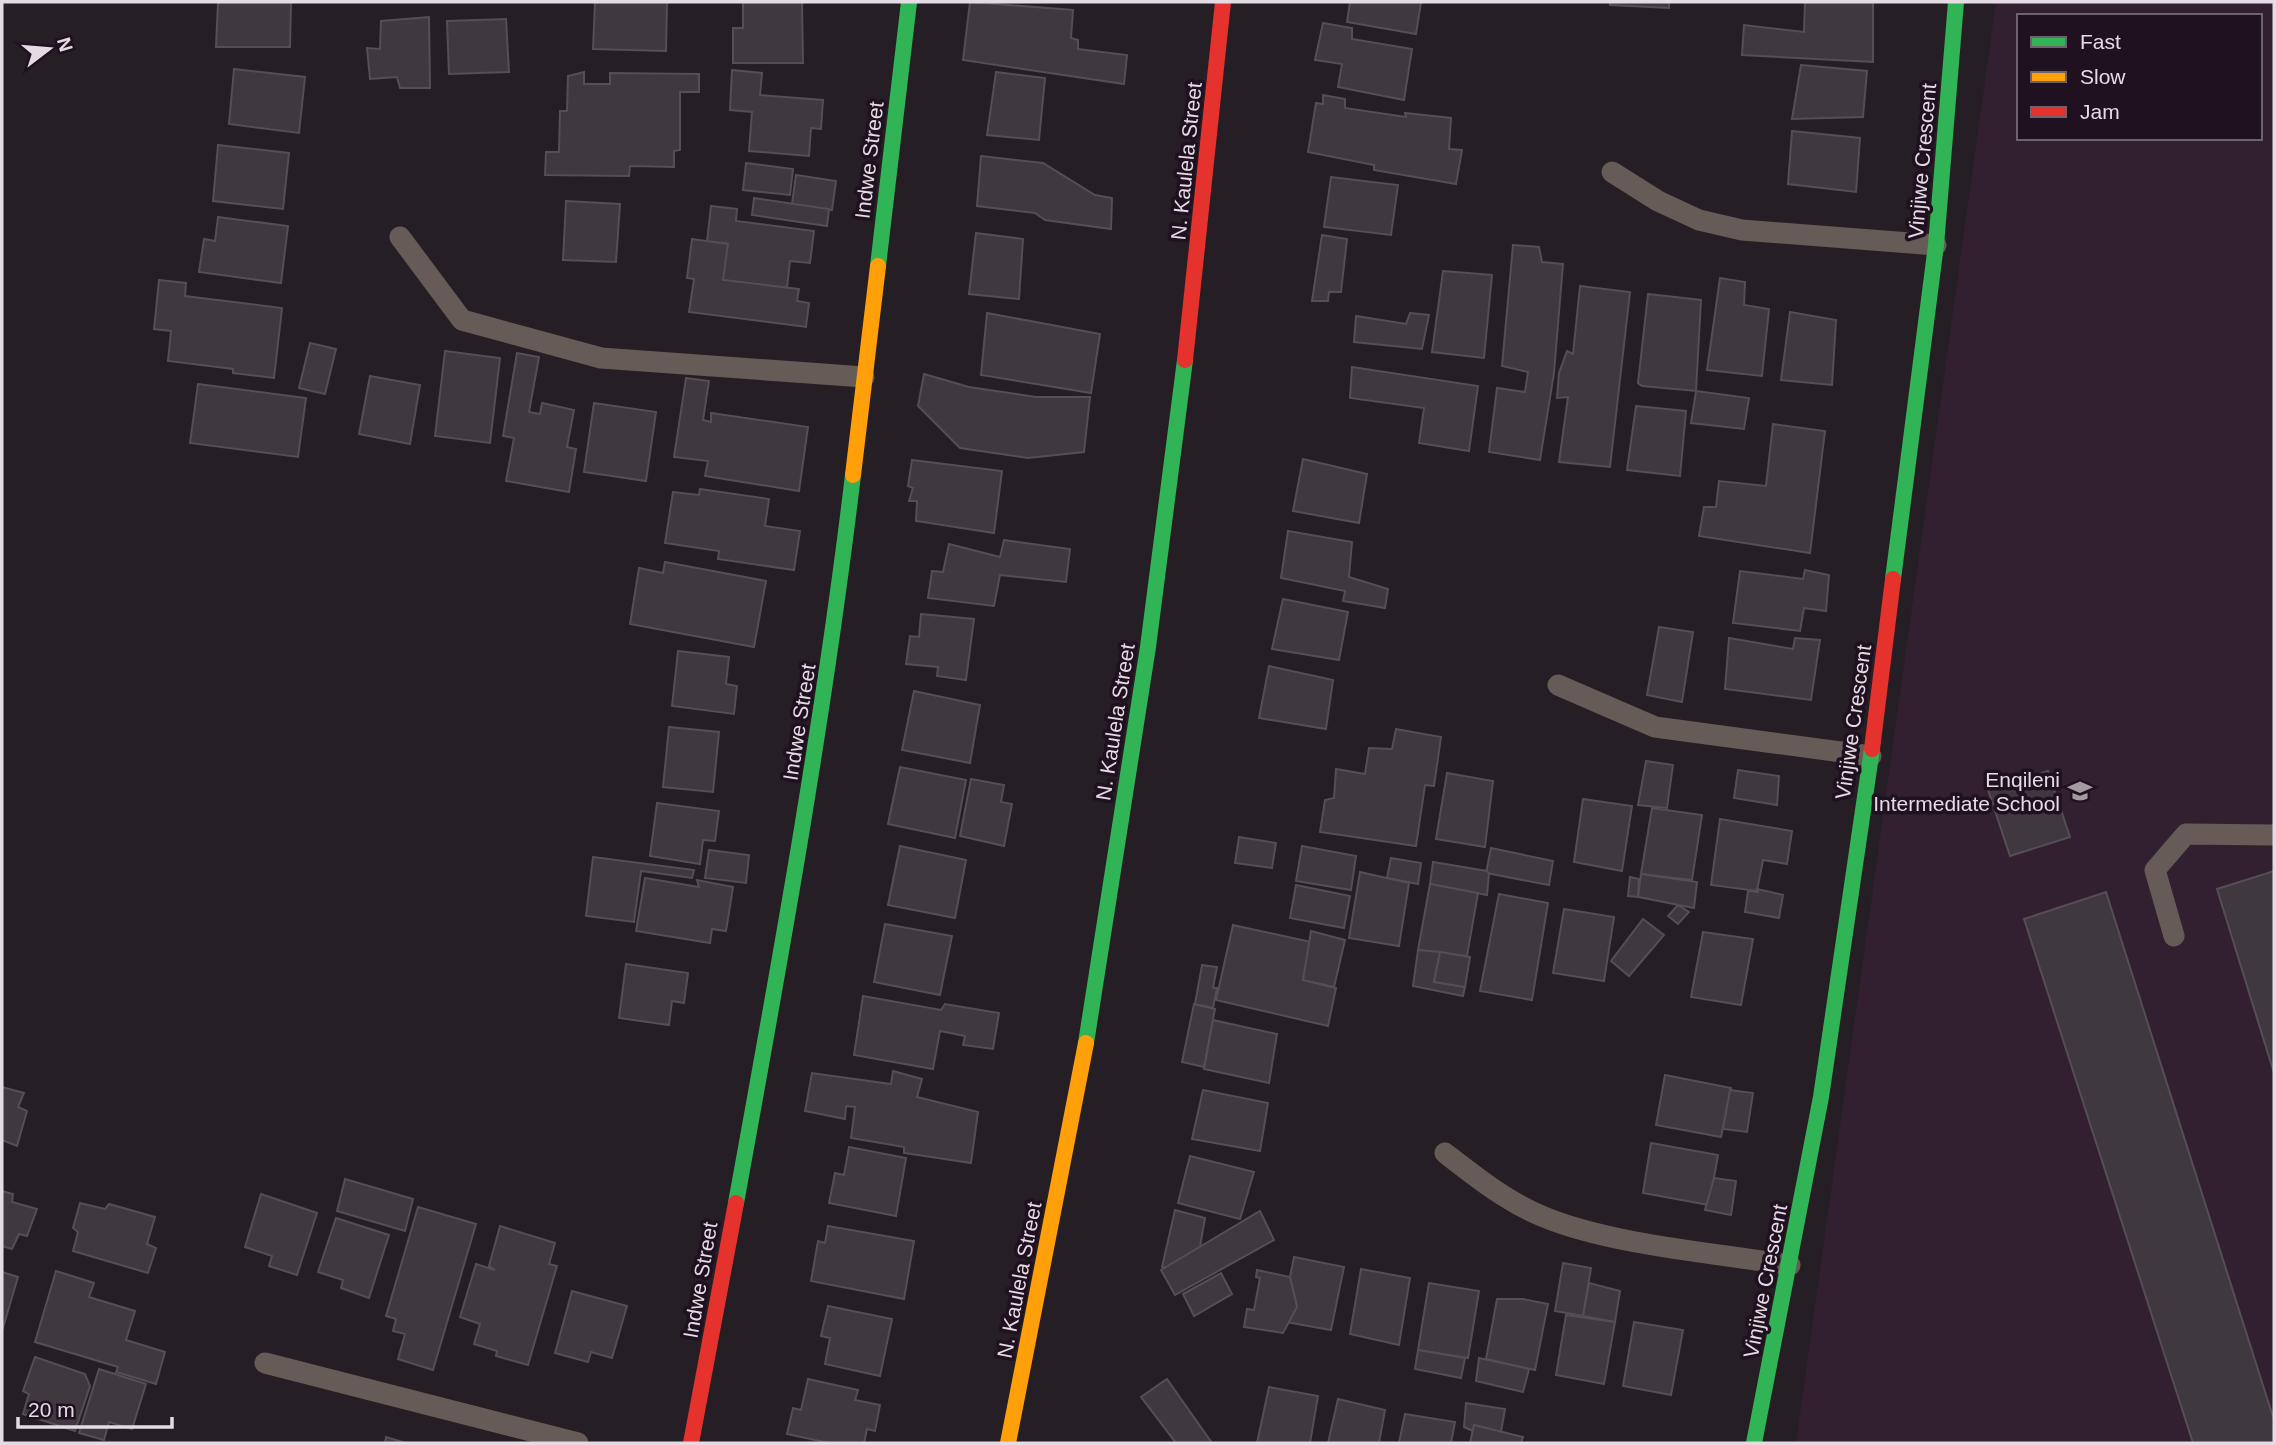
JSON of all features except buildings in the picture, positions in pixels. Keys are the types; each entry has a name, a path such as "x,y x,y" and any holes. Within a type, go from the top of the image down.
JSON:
{"street":[{"name":"Indwe Street","path":"691,1443 798,866 832,650 909,2"},
{"name":"N. Kaulela Street","path":"1008,1443 1079,1088 1148,647 1190,322 1223,2"},
{"name":"Vinjiwe Crescent","path":"1755,1443 1821,1097 1871,756 1936,245 1956,2"}],"lane":[{"path":"1612,172 1658,201 1699,220 1742,230 1936,245"},
{"path":"400,237 462,320 601,358 864,377"},
{"path":"1558,685 1655,727 1871,756"},
{"path":"2174,936 2155,870 2186,834 2274,835"},
{"path":"1445,1153 1498,1194 1544,1217 1606,1234 1790,1265"},
{"path":"265,1363 578,1443"}],"shaded area":[{"name":"Enqileni Intermediate School","path":"1996,2 2274,2 2274,1443 1796,1443"}],"traffic: fast":[{"path":"878,266 909,2"},
{"path":"1893,579 1936,245 1956,2"},
{"path":"1086,1043 1148,647 1185,360"},
{"path":"736,1203 815,749 853,475"},
{"path":"1754,1443 1821,1097 1872,749"}],"traffic: slow":[{"path":"853,475 878,266"},
{"path":"1008,1443 1086,1043"}],"traffic: jam":[{"path":"1185,360 1223,2"},
{"path":"1872,749 1893,579"},
{"path":"691,1443 736,1203"}],"place":[{"name":"Enqileni Intermediate School","path":"2080,791"}]}
